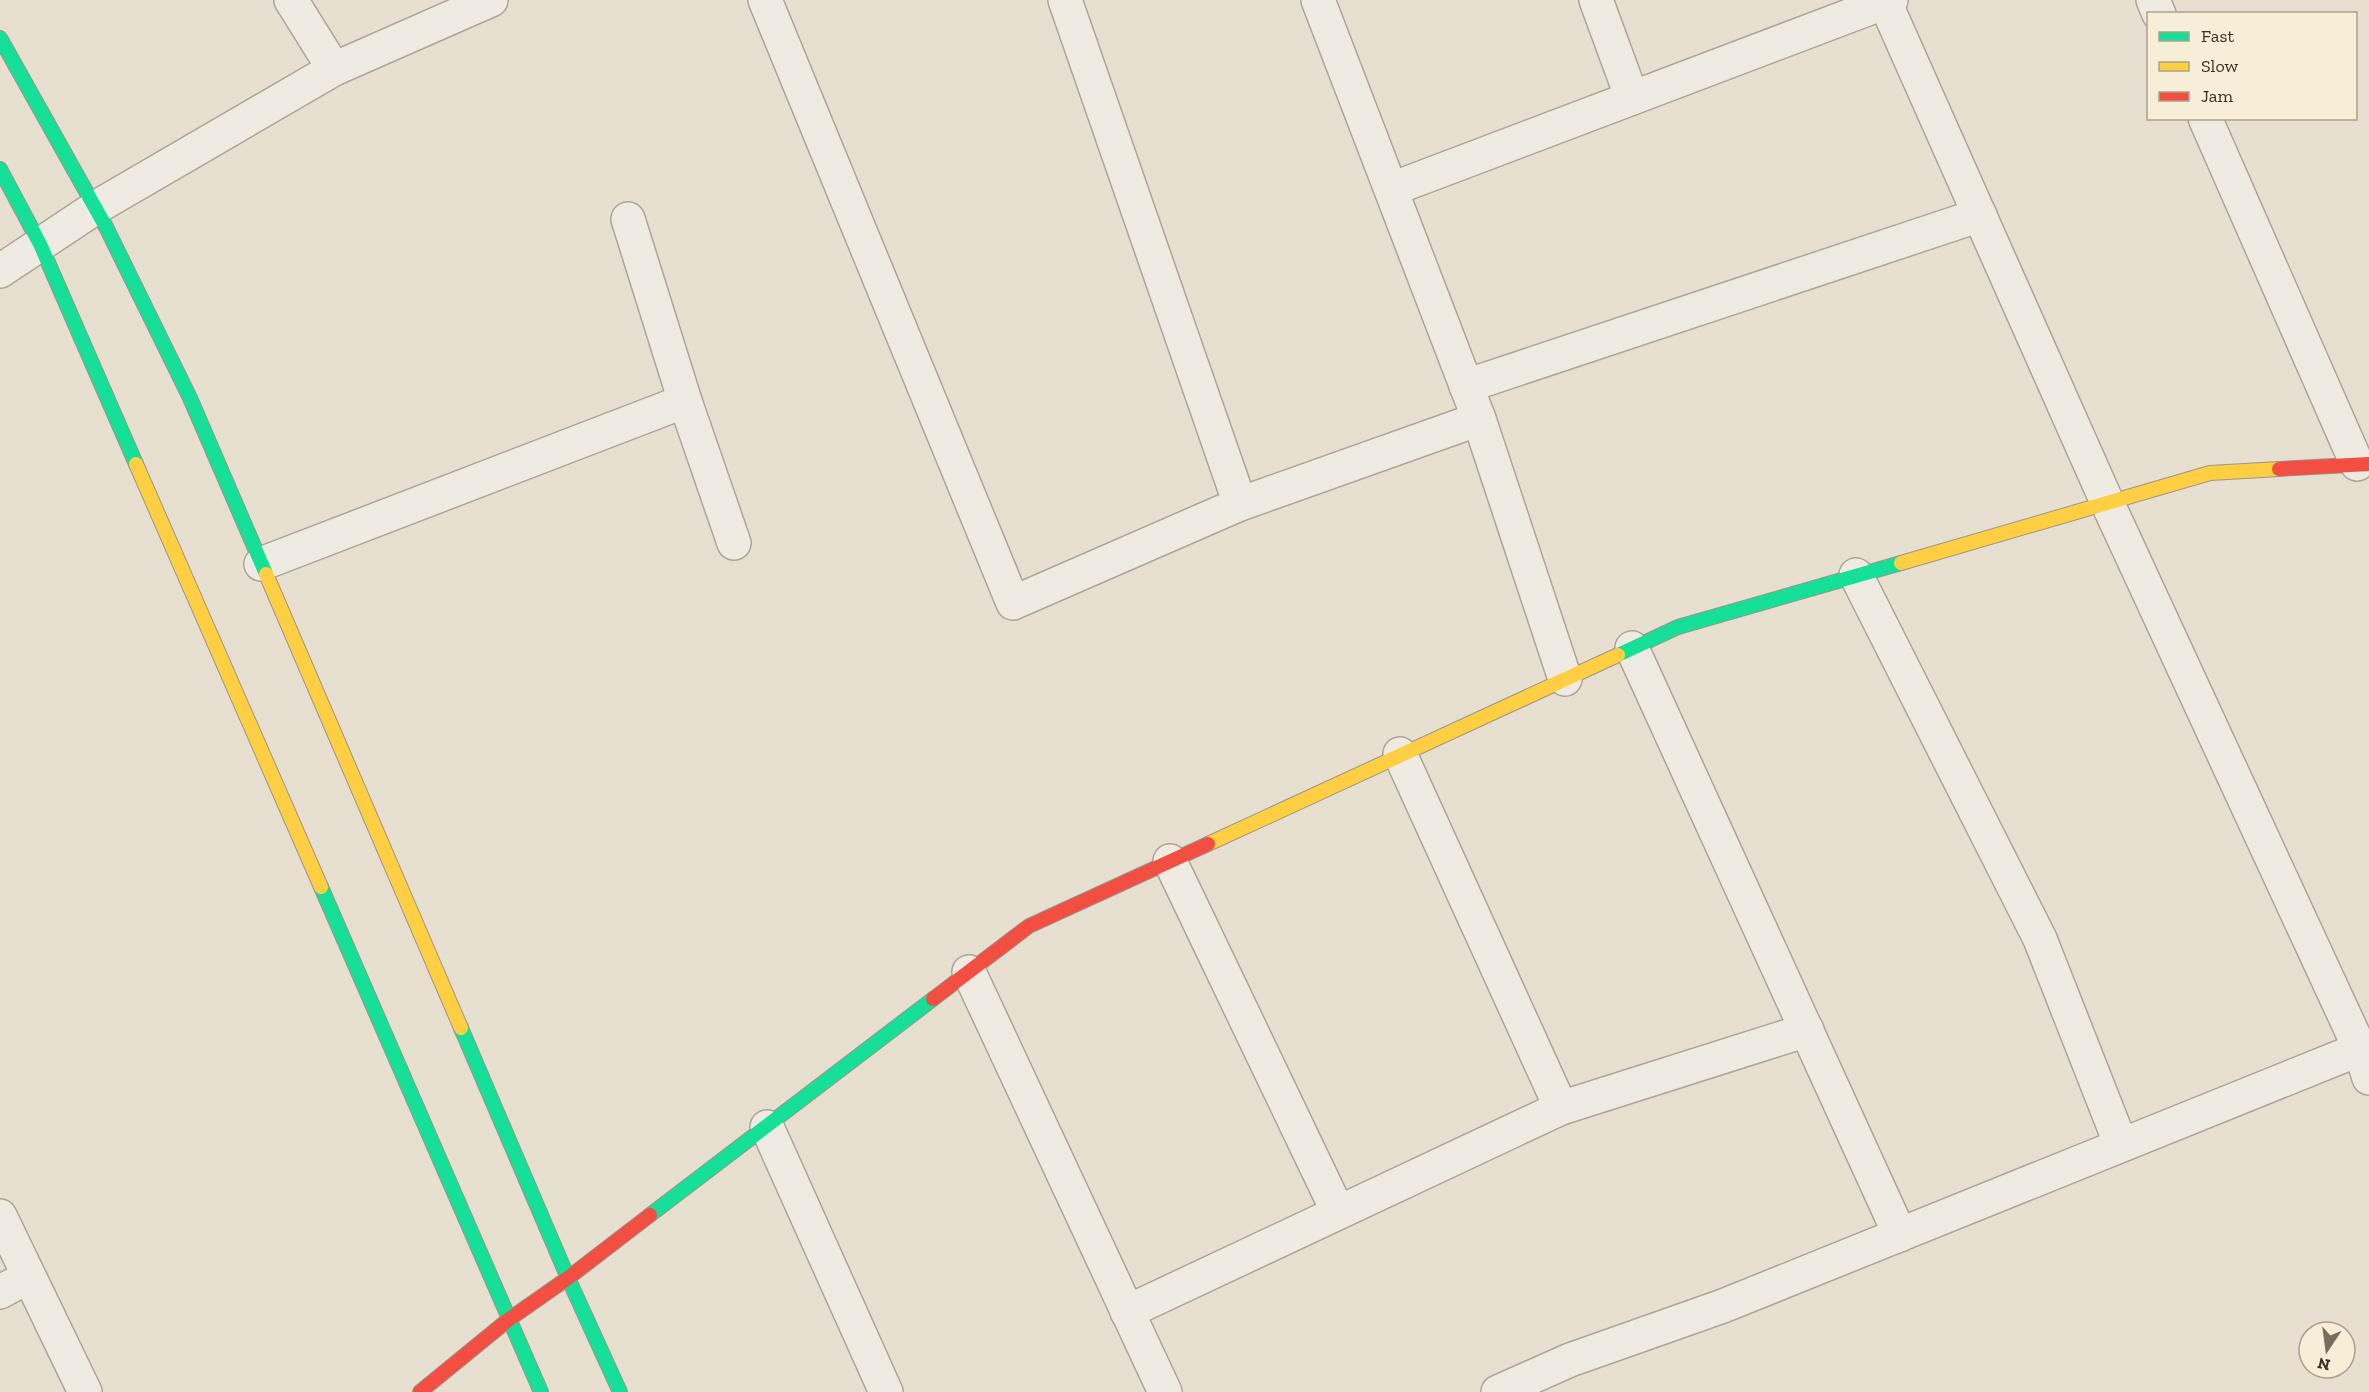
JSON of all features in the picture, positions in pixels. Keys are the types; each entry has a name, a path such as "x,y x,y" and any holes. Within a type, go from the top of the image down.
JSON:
{"street":[{"path":"291,0 334,69"},
{"path":"0,271 95,208 334,69 491,0"},
{"path":"765,0 1013,603 1240,504 1479,419"},
{"path":"1065,0 1240,504"},
{"path":"1318,0 1479,419 1565,679"},
{"path":"1596,0 1632,98"},
{"path":"1392,189 1887,1 2108,502 2365,1063 2121,1145 1723,1306 1570,1360 1498,1392"},
{"path":"0,38 106,227 190,398 568,1278 620,1392"},
{"path":"420,1392 508,1320 568,1278 1029,926 1678,627 2210,473 2363,464 2206,120"},
{"path":"0,169 40,244 541,1392"},
{"path":"1466,386 1980,215"},
{"path":"628,219 685,401 734,543"},
{"path":"261,564 685,401"},
{"path":"1856,575 2040,939 2121,1145"},
{"path":"1632,648 1900,1235"},
{"path":"1400,754 1561,1108"},
{"path":"1170,861 1338,1212"},
{"path":"969,972 1165,1392"},
{"path":"1128,1312 1561,1108 1807,1030"},
{"path":"767,1127 886,1392"},
{"path":"0,1215 85,1392"},
{"path":"0,1292 28,1277"}],"traffic: fast":[{"path":"0,38 106,227 190,398 266,574"},
{"path":"0,169 40,244 136,464"},
{"path":"1618,655 1678,627 1901,563"},
{"path":"321,887 541,1392"},
{"path":"650,1215 933,999"},
{"path":"461,1028 568,1278 620,1392"}],"traffic: slow":[{"path":"136,464 321,887"},
{"path":"1901,563 2210,473 2279,469"},
{"path":"266,574 461,1028"},
{"path":"1208,844 1618,655"}],"traffic: jam":[{"path":"2279,469 2369,464"},
{"path":"933,999 1029,926 1208,844"},
{"path":"420,1392 508,1320 568,1278 650,1215"}]}
